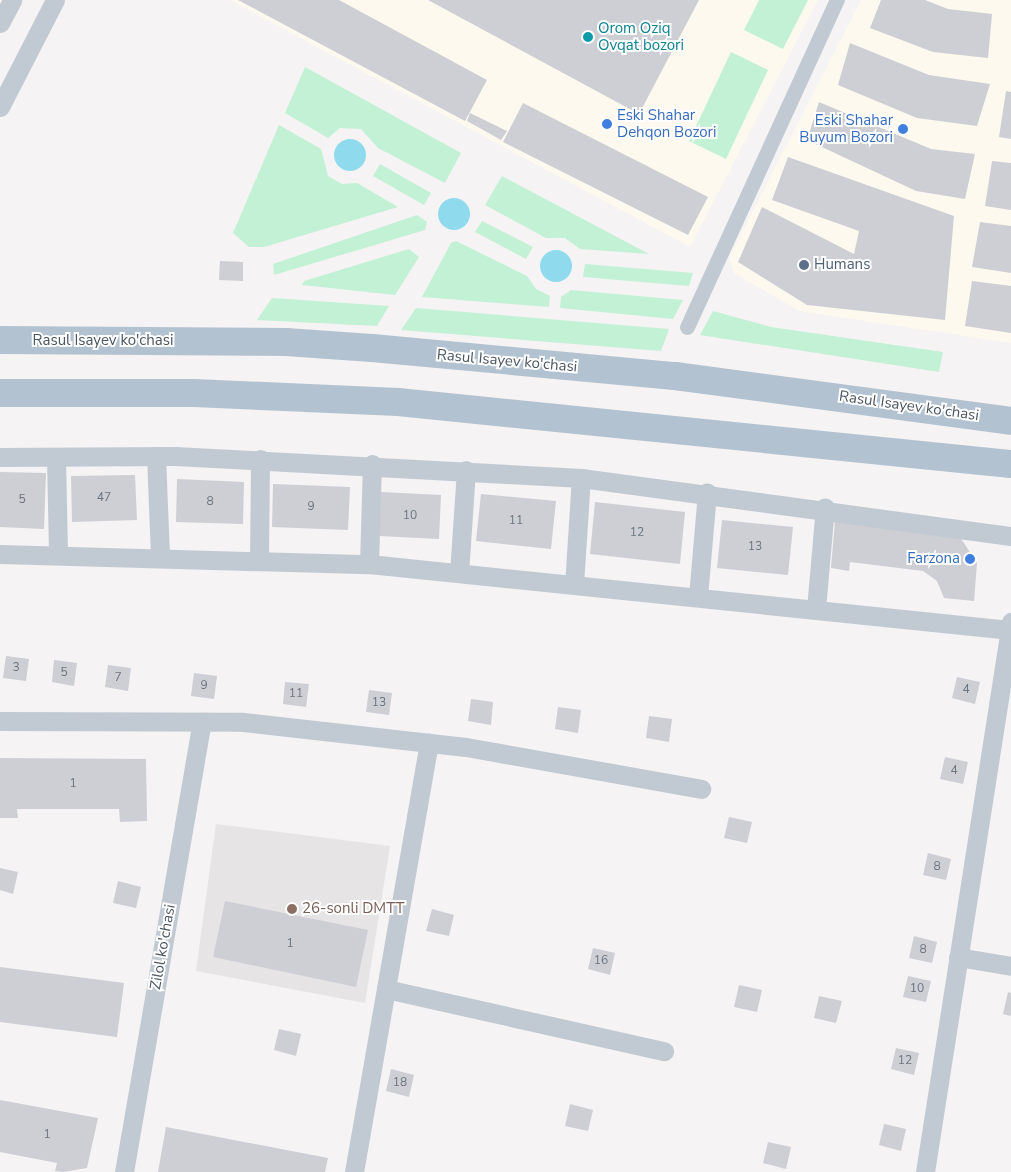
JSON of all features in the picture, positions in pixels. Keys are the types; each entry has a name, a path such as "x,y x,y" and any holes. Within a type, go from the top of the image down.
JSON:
{"main road":[{"name":"Rasul Isayev ko'chasi","path":"0,340 286,342 372,348 675,376 1011,421"},
{"path":"0,393 194,393 398,402 1011,464"}],"street":[{"path":"0,23 12,0"},
{"path":"0,107 55,0"},
{"path":"687,327 837,0"},
{"path":"156,456 160,556"},
{"path":"0,457 156,456 260,459 372,464 581,478 825,507 1011,536"},
{"path":"56,457 58,555"},
{"path":"259,559 260,459"},
{"path":"370,564 372,464"},
{"path":"458,573 466,470"},
{"path":"574,585 581,478"},
{"path":"698,597 707,492"},
{"path":"816,610 825,507"},
{"path":"0,554 160,556 370,564 816,610 1011,627 925,1172"},
{"path":"0,721 202,722 429,743 701,789"},
{"name":"Zilol ko'chasi","path":"124,1172 202,722"},
{"path":"354,1172 429,743"},
{"path":"958,957 1011,966"},
{"path":"386,989 664,1051"}],"shaded area":[{"name":"Eski Shahar Dehqon Bozori","path":"230,0 818,0 690,247"},
{"name":"Eski Shahar Buyum Bozori","path":"861,0 1011,0 1011,343 799,311 734,273 729,258"},
{"name":"26-sonli DMTT","path":"216,824 390,846 365,1003 196,971"}],"green space":[{"path":"759,0 808,0 783,49 744,30"},
{"path":"731,52 768,70 726,159 689,141"},
{"path":"305,67 461,153 445,183 378,148 361,129 340,128 328,138 285,113"},
{"path":"279,125 321,149 328,176 342,184 357,183 398,207 264,247 249,247 233,233"},
{"path":"380,164 431,193 424,205 373,176"},
{"path":"502,176 649,254 580,249 565,238 546,238 485,205"},
{"path":"417,215 427,222 425,230 274,275 273,264"},
{"path":"482,221 533,247 526,259 475,232"},
{"path":"456,241 527,276 536,289 550,296 549,307 422,297 451,243"},
{"path":"409,249 419,257 395,295 302,285 304,281"},
{"path":"585,264 693,273 689,286 583,277"},
{"path":"571,290 683,300 673,319 560,308 561,297"},
{"path":"272,298 389,306 377,326 257,320"},
{"path":"416,308 669,329 661,351 401,330"},
{"path":"713,311 771,327 943,352 939,372 700,335"}],"water":[{"path":"350,139 362,143 366,155 362,167 350,171 338,167 334,155 338,143"},
{"path":"454,198 466,202 470,214 466,226 454,230 442,226 438,214 442,202"},
{"path":"556,250 568,254 572,266 568,278 556,282 544,278 540,266 544,254"}],"building":[{"path":"238,0 339,0 487,80 465,121"},
{"name":"Orom Oziq Ovqat bozori","path":"428,0 699,0 639,114"},
{"path":"881,0 925,0 948,9 992,14 988,58 933,52 870,28"},
{"path":"850,43 929,75 990,84 977,126 917,118 838,85"},
{"path":"1006,91 1011,92 1011,139 999,137"},
{"path":"819,102 931,149 975,154 965,199 916,191 807,140"},
{"path":"523,103 708,197 688,235 503,142"},
{"path":"470,113 507,131 501,140 467,121"},
{"path":"788,157 954,216 945,320 807,305 738,262 762,207 854,254 859,231 772,200"},
{"path":"992,161 1011,163 1011,210 985,206"},
{"path":"980,222 1011,226 1011,273 972,267"},
{"path":"220,261 243,262 243,281 219,280"},
{"path":"972,281 1011,286 1011,333 965,326"},
{"path":"0,472 46,473 44,529 0,527"},
{"path":"135,475 137,520 72,522 71,476"},
{"path":"177,479 244,482 243,524 176,522"},
{"path":"273,484 350,487 348,530 272,527"},
{"path":"381,492 441,495 439,539 379,536"},
{"path":"481,494 556,501 551,549 476,541"},
{"path":"595,502 685,512 680,564 590,554"},
{"path":"722,520 793,527 788,575 717,568"},
{"path":"835,520 960,537 977,563 974,601 944,598 937,581 923,571 850,562 849,571 831,568"},
{"path":"6,656 29,659 26,681 3,678"},
{"path":"54,660 77,663 74,686 52,682"},
{"path":"108,665 131,668 128,691 105,687"},
{"path":"194,673 217,676 214,699 191,696"},
{"path":"957,677 980,682 975,704 952,698"},
{"path":"285,682 309,684 306,707 283,704"},
{"path":"369,690 392,693 389,715 366,712"},
{"path":"471,699 493,702 491,725 468,721"},
{"path":"558,707 581,710 578,733 555,729"},
{"path":"649,716 672,719 669,742 646,738"},
{"path":"945,757 968,762 963,784 940,779"},
{"path":"0,758 146,759 147,821 120,822 119,809 17,809 18,818 0,818"},
{"path":"729,817 752,822 747,843 724,838"},
{"path":"928,853 951,859 946,880 923,875"},
{"path":"0,868 18,872 13,894 0,890"},
{"path":"118,881 141,887 136,908 113,903"},
{"path":"225,901 368,930 356,987 213,957"},
{"path":"432,909 454,915 449,936 426,931"},
{"path":"914,936 937,942 932,963 909,958"},
{"path":"593,948 615,953 610,975 588,969"},
{"path":"0,967 124,983 117,1037 0,1022"},
{"path":"908,976 931,981 926,1002 903,997"},
{"path":"739,985 762,990 757,1012 734,1007"},
{"path":"1008,992 1011,993 1011,1016 1003,1014"},
{"path":"819,996 842,1001 836,1023 814,1018"},
{"path":"279,1029 301,1034 296,1056 274,1050"},
{"path":"896,1048 919,1053 914,1075 891,1069"},
{"path":"391,1069 414,1075 409,1097 386,1091"},
{"path":"0,1100 98,1118 87,1168 63,1172 55,1171 57,1163 0,1152"},
{"path":"570,1104 593,1110 588,1131 565,1126"},
{"path":"884,1124 906,1129 901,1151 879,1145"},
{"path":"166,1127 328,1158 325,1172 158,1172"},
{"path":"768,1142 791,1147 786,1169 763,1163"}],"place":[{"name":"Orom Oziq Ovqat bozori","path":"588,37"},
{"name":"Eski Shahar Dehqon Bozori","path":"607,124"},
{"name":"Eski Shahar Buyum Bozori","path":"903,129"},
{"name":"Humans","path":"804,265"},
{"name":"Farzona","path":"970,559"},
{"name":"26-sonli DMTT","path":"292,909"}]}
